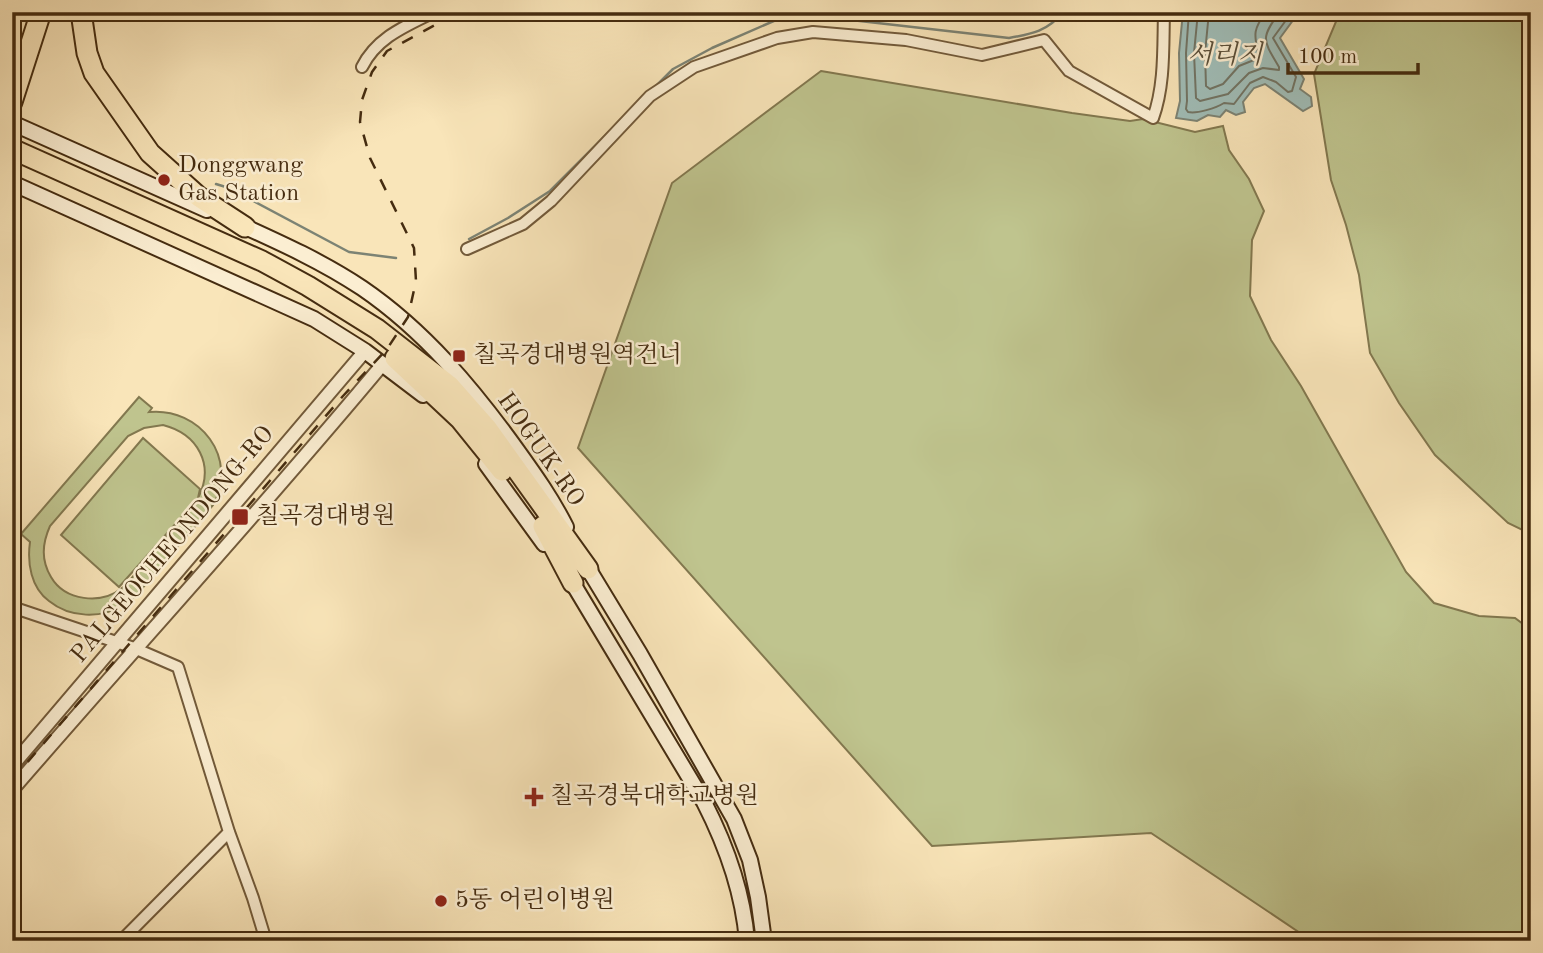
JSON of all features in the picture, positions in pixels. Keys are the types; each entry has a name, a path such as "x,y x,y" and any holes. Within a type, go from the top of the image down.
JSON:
{"highway":[{"path":"12,102 35,12"},
{"path":"12,81 41,12"},
{"path":"81,12 87,53 94,74 150,153 198,197 245,227"},
{"path":"12,149 262,261 330,299 399,345 450,387 487,428 588,569"},
{"path":"12,164 131,213 283,283 318,302 366,336 421,380 482,445 549,534 573,583"}],"main road":[{"name":"HOGUK-RO","path":"12,123 245,227 335,271 365,290 428,342 457,373 553,500 588,569 734,818 750,860 764,941"},
{"name":"HOGUK-RO","path":"12,183 314,319 365,351 426,398 458,430 573,583 705,802 722,837 745,919 747,941"}],"street":[{"path":"362,67 367,57 389,35 434,12"},
{"path":"467,249 523,224 551,201 650,96 694,67 777,38 813,32 906,40 982,55 1044,40 1069,71 1153,118 1162,75 1164,12"},
{"name":"PALGEOCHEONDONG-RO","path":"12,766 365,351"},
{"name":"PALGEOCHEONDONG-RO","path":"12,790 134,648 299,465 382,365"},
{"path":"12,607 134,648 178,667 266,941"},
{"path":"121,941 229,832"}],"green space":[{"path":"1340,12 1531,12 1531,534 1508,523 1435,455 1399,403 1370,353 1359,275 1331,180 1314,74"},
{"path":"821,71 1072,113 1130,121 1143,119 1195,132 1223,126 1229,150 1249,179 1264,211 1252,240 1250,296 1271,340 1301,386 1406,572 1434,603 1479,616 1515,618 1531,630 1531,941 1312,941 1151,833 932,846 578,448 672,183"},
{"path":"139,397 152,408 149,412 184,418 199,427 218,454 220,487 213,505 136,595 115,610 86,615 66,611 49,601 34,582 29,558 30,542 21,534","holes":["163,425 175,429 194,443 204,463 203,486 198,498 200,489 143,438 61,535 119,587 195,502 122,588 104,597 94,598 74,596 65,591 51,577 44,558 45,539 50,526 128,436 144,428"]}],"water":[{"name":"서리지","path":"1183,12 1305,12 1294,19 1280,38 1304,79 1300,89 1311,97 1312,106 1303,111 1265,84 1254,88 1243,102 1245,112 1236,115 1226,110 1220,117 1208,115 1197,121 1176,118 1180,101 1179,53"}],"waterway":[{"path":"654,88 673,69 712,48 776,20 816,16 1009,38 1039,31 1063,12"},
{"path":"469,239 550,191 609,132"},
{"path":"216,184 229,188 349,252 396,258"}],"railway":[{"path":"12,780 343,396 387,349 408,317 416,281 414,248 370,158 360,122 362,100 372,72 387,51 459,12"}],"place":[{"name":"Donggwang Gas Station","path":"164,180"},
{"name":"칠곡경대병원역건너","path":"459,356"},
{"name":"칠곡경대병원","path":"240,517"},
{"name":"칠곡경북대학교병원","path":"534,797"},
{"name":"5동 어린이병원","path":"441,901"}]}
